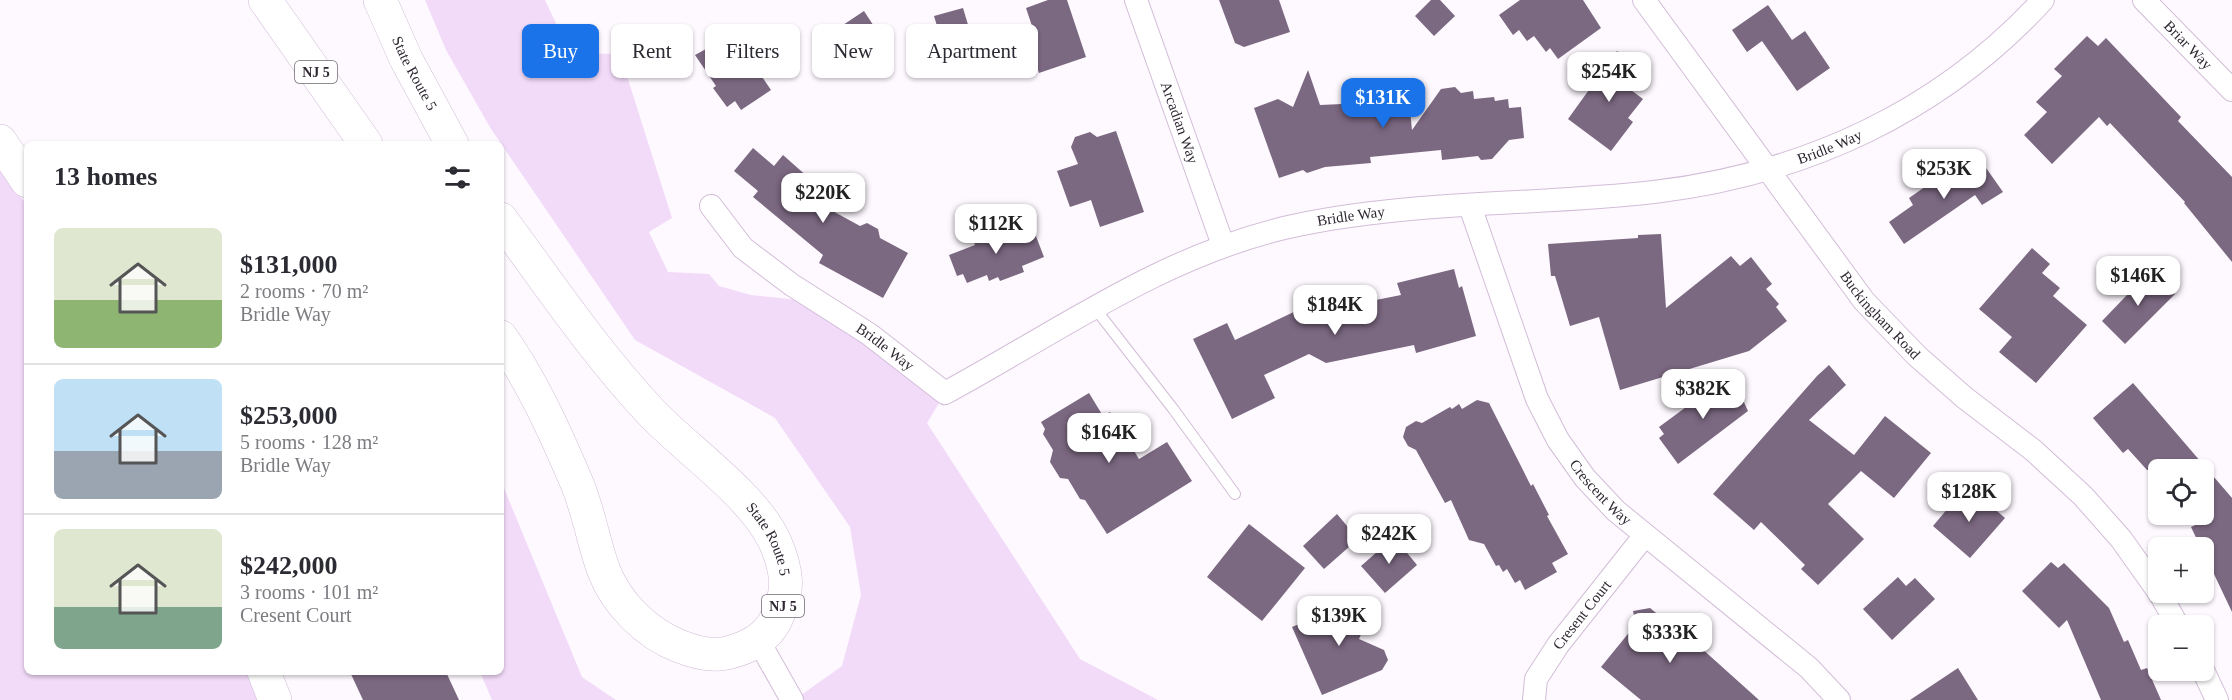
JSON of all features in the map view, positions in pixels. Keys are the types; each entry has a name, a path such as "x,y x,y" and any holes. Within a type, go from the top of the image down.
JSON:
{"main road":[{"name":"NJ 5","path":"265,0 364,141"},
{"name":"State Route 5","path":"380,0 406,58 450,141"},
{"path":"0,141 24,177"},
{"name":"State Route 5","path":"504,223 610,367 652,413 760,516 775,542 788,582 784,602 774,625 758,640 743,650 720,655 697,653 667,641 642,624 620,601 604,572 578,484 550,422 504,342"},
{"path":"265,675 275,700"}],"street":[{"name":"Arcadian Way","path":"1136,0 1223,245"},
{"name":"Buckingham Road","path":"1644,0 1864,301 1917,356 1965,398 2033,450 2083,496 2121,539 2148,577"},
{"name":"Bridle Way","path":"711,206 743,248 792,285 869,334 945,393 1094,307 1167,269 1223,245 1286,228 1388,211 1655,192 1769,170 1840,145 1904,113 1964,74 2018,27 2043,0"},
{"name":"Briar Way","path":"2145,0 2232,90"},
{"name":"Crescent Way","path":"1470,206 1537,399 1558,440 1585,478 1616,511 1809,668 1839,700"},
{"name":"Cresent Court","path":"1534,700 1536,679 1558,645 1645,535"},
{"path":"758,640 792,700"},
{"path":"2208,681 2217,700"}],"lane":[{"path":"1094,307 1174,410 1235,494"}],"shaded area":[{"path":"425,0 545,0 556,24 522,24 522,78 599,78 599,54 611,54 611,78 628,78 672,218 649,232 668,272 709,274 719,286 751,295 819,302 945,393 927,423 1080,659 1158,700 794,700 842,666 861,595 850,527 775,418 635,340 504,148 504,141 499,141 446,50"},
{"path":"0,171 24,201 24,675 251,675 259,700 0,700"},
{"path":"504,488 582,677 616,700 492,700 481,675 504,675"}],"building":[{"path":"1048,0 1067,0 1086,57 1039,73 1038,24 1031,24 1026,8"},
{"path":"1219,0 1279,0 1290,32 1244,47 1235,43"},
{"path":"1431,0 1440,0 1455,16 1434,36 1415,16"},
{"path":"1520,0 1583,0 1601,28 1558,59 1550,48 1546,52 1534,36 1527,41 1519,30 1513,35 1499,15"},
{"path":"1768,5 1792,40 1805,31 1830,68 1797,91 1762,41 1747,52 1732,30"},
{"path":"963,8 968,24 936,24 934,16"},
{"path":"864,11 872,24 844,24"},
{"path":"2087,36 2098,46 2106,38 2181,117 2178,121 2232,177 2232,262 2185,202 2110,123 2107,126 2099,117 2052,164 2024,135 2047,112 2036,102 2062,76 2054,69"},
{"path":"705,50 705,70 695,55"},
{"path":"1617,51 1640,69 1627,87 1643,99 1628,118 1633,122 1611,151 1568,119"},
{"path":"1308,70 1320,105 1364,103 1363,94 1408,90 1412,130 1441,89 1455,87 1461,93 1473,91 1474,99 1494,97 1495,101 1508,99 1509,108 1521,107 1524,138 1509,140 1492,159 1481,160 1478,156 1442,160 1441,150 1370,157 1371,163 1325,167 1307,173 1303,170 1279,178 1254,108 1278,99 1293,107"},
{"path":"711,78 763,78 771,90 741,110 735,101 727,107 713,88 716,86"},
{"path":"1116,131 1144,212 1100,227 1091,200 1070,207 1057,171 1078,164 1071,147 1075,137 1090,132 1097,137"},
{"path":"753,148 774,166 783,155 826,193 818,203 860,226 867,223 878,229 880,238 908,253 883,298 819,263 823,255 753,197 758,191 734,171"},
{"path":"1958,164 1967,178 1984,165 2003,192 1982,205 1975,195 1904,244 1889,222 1913,205 1909,198"},
{"path":"1002,224 1009,241 1034,231 1044,257 1022,266 1024,272 1000,281 998,277 989,281 987,275 967,283 963,274 957,276 949,255 975,245 971,235"},
{"path":"1661,234 1666,308 1731,256 1740,266 1751,257 1772,284 1766,289 1779,304 1776,307 1787,321 1749,351 1620,390 1599,317 1570,326 1555,276 1551,276 1548,244 1638,238 1638,235"},
{"path":"2032,248 2050,264 2042,273 2060,288 2053,296 2087,325 2036,383 1999,352 2012,337 1979,309"},
{"path":"1454,269 1459,288 1462,286 1476,336 1416,353 1414,345 1326,363 1309,354 1264,375 1275,398 1232,419 1193,339 1227,323 1235,340 1298,310 1297,304 1354,292 1356,304 1401,295 1397,283"},
{"path":"2151,270 2175,294 2125,344 2102,321"},
{"path":"1829,365 1846,385 1809,420 1854,455 1885,416 1931,453 1894,498 1861,471 1828,504 1864,539 1818,585 1801,569 1805,565 1761,522 1754,530 1713,494"},
{"path":"1731,374 1748,411 1678,464 1659,438 1664,434 1659,427"},
{"path":"2133,383 2198,459 2148,459 2147,470 2128,449 2123,453 2093,418"},
{"path":"1089,393 1103,416 1110,412 1139,459 1167,442 1192,481 1107,534 1085,500 1080,499 1068,479 1060,478 1050,462 1053,450 1043,434 1045,429 1041,422"},
{"path":"1477,400 1489,403 1568,554 1552,563 1557,572 1525,590 1520,580 1515,583 1507,569 1503,572 1499,565 1496,566 1484,544 1469,540 1451,500 1445,503 1416,450 1408,446 1403,437 1406,427 1416,421 1422,423 1450,407 1452,409 1459,404 1462,409"},
{"path":"2214,477 2232,498 2232,612 2214,574 2214,537 2196,537 2191,527 2214,525"},
{"path":"1975,492 2005,518 1970,558 1933,526 1959,495 1966,502"},
{"path":"1337,514 1358,539 1324,569 1303,546"},
{"path":"1249,524 1305,568 1262,621 1207,577"},
{"path":"1394,537 1417,565 1385,593 1361,566"},
{"path":"2051,562 2058,568 2064,563 2109,608 2124,642 2128,640 2141,670 2147,668 2148,681 2153,681 2161,700 2101,700 2067,620 2059,628 2022,591"},
{"path":"1898,577 1906,586 1915,578 1935,599 1892,640 1863,609"},
{"path":"1362,598 1369,616 1359,639 1384,650 1388,660 1382,670 1322,695 1292,627"},
{"path":"1650,608 1671,625 1688,622 1699,632 1700,647 1759,700 1641,700 1601,667 1636,624 1633,611"},
{"path":"1958,668 1978,700 1910,700"},
{"path":"351,675 447,675 459,700 363,700"}]}
